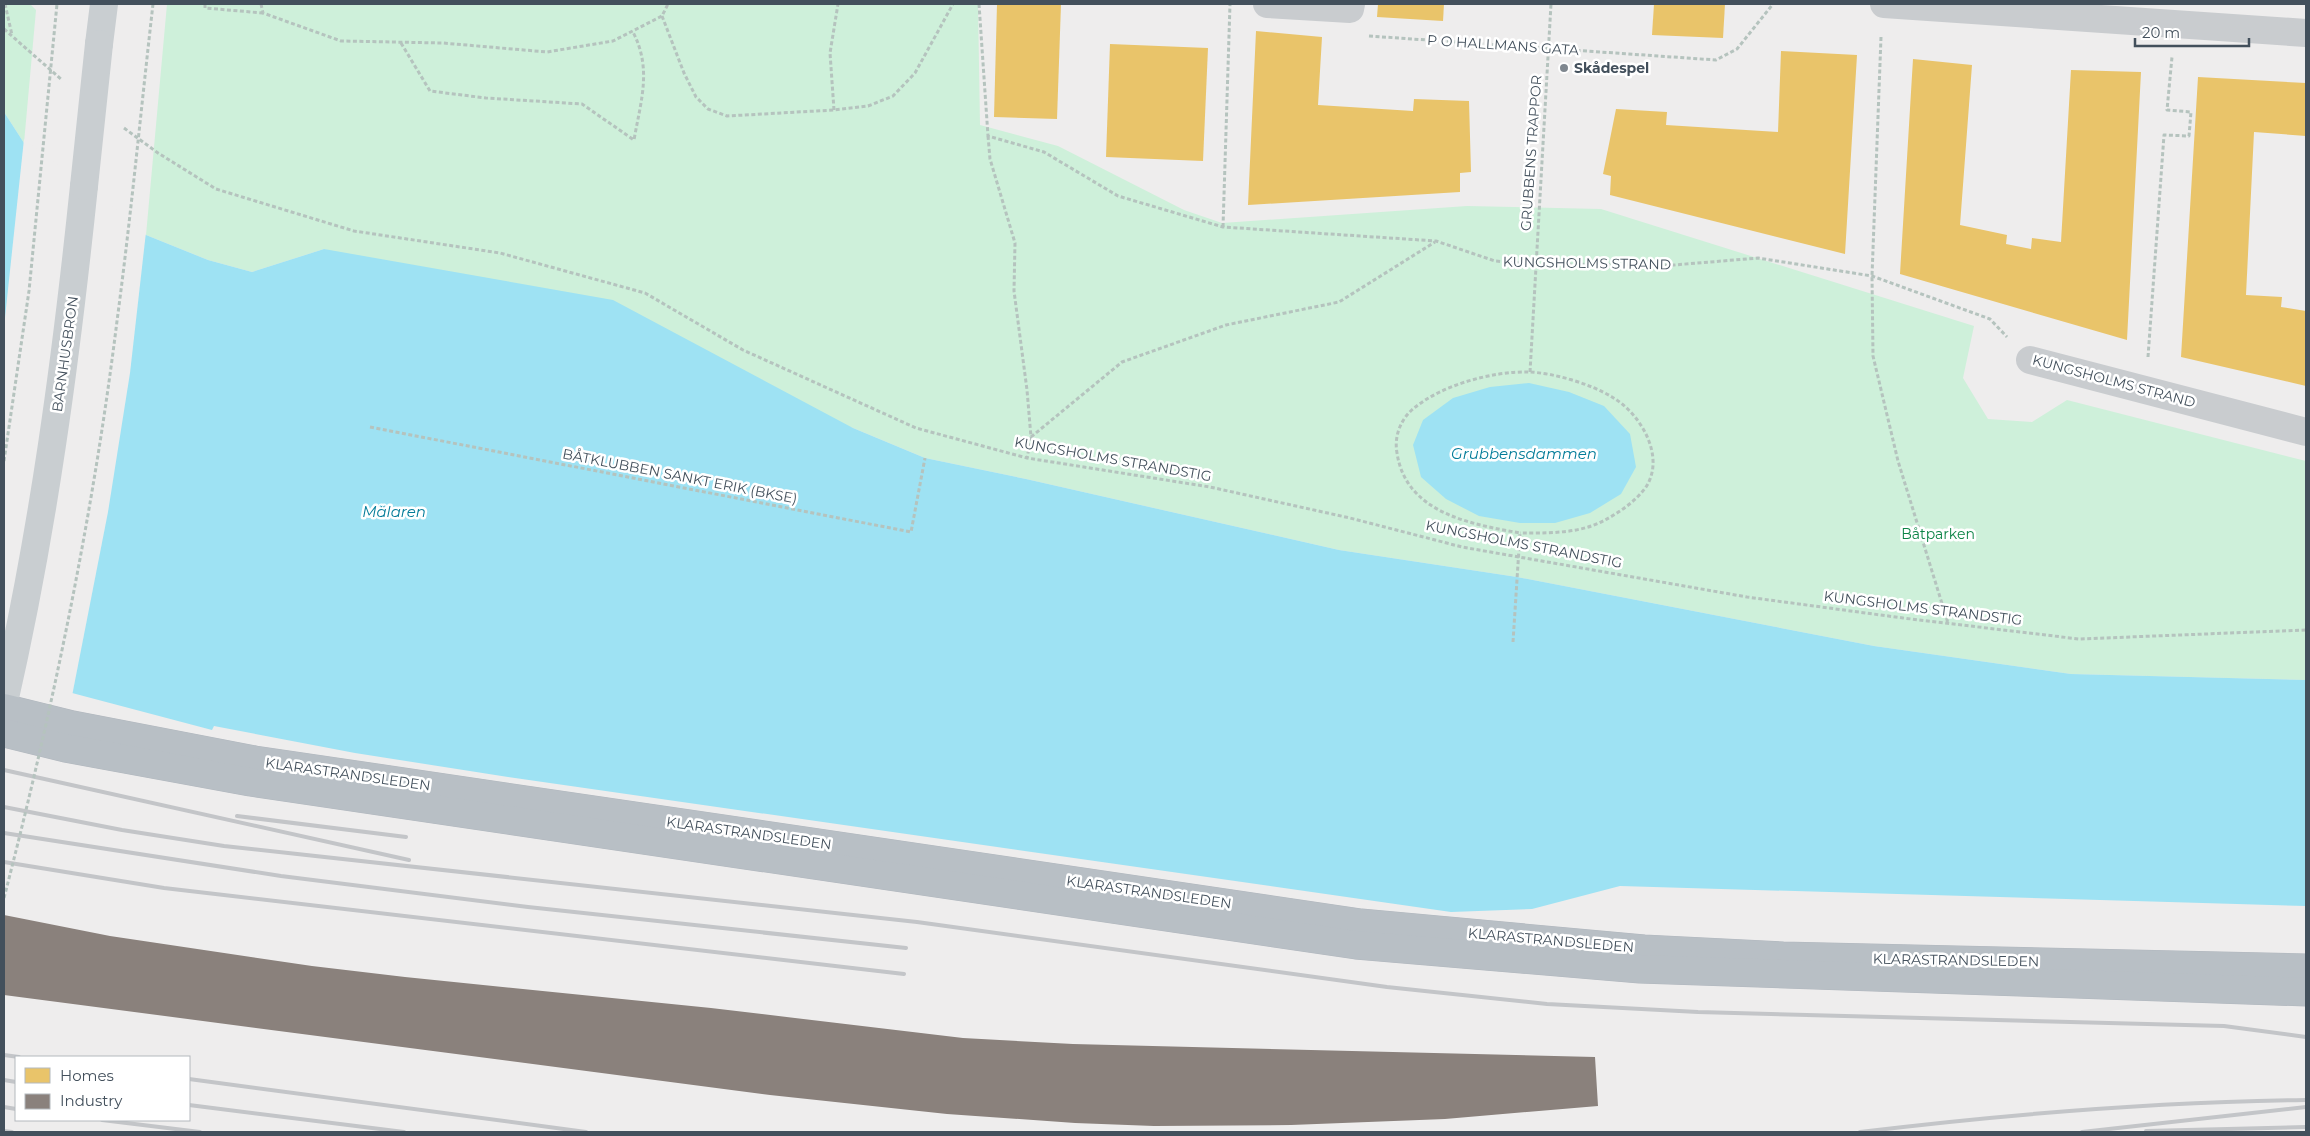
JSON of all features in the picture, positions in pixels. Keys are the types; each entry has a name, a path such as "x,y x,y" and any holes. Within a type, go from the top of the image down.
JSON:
{"highway":[{"name":"KLARASTRANDSLEDEN","path":"4,708 73,725 255,760 1361,923 1644,949 1784,956 2306,968"},
{"name":"KLARASTRANDSLEDEN","path":"4,733 65,748 250,782 1356,945 1640,969 2306,992"}],"street":[{"name":"BARNHUSBRON","path":"4,702 46,493 70,318 104,4"},
{"path":"1267,4 1350,6"},
{"path":"1884,4 2306,32"},
{"name":"KUNGSHOLMS STRAND","path":"2030,360 2306,432"}],"path":[{"path":"5,4 12,35"},
{"path":"4,461 29,291 57,4"},
{"path":"4,898 33,784 60,663 89,507 117,322 153,4"},
{"path":"205,4 205,8 263,13 341,41 401,42 547,52 613,41 662,16 668,4"},
{"path":"261,4 263,13"},
{"path":"834,110 830,53 838,4"},
{"path":"662,16 684,73 696,97 708,109 727,116 834,110 868,106 893,96 915,72 953,4"},
{"path":"979,4 990,159 1015,243 1014,291 1028,390 1031,437 1027,458"},
{"path":"1223,227 1230,4"},
{"name":"GRUBBENS TRAPPOR","path":"1530,372 1551,4"},
{"name":"P O HALLMANS GATA","path":"1350,6 1356,35 1716,60 1737,49 1774,4"},
{"path":"4,29 68,86"},
{"path":"401,42 430,91 486,98 582,104 634,140 645,77 640,46 633,32"},
{"path":"1881,63 1872,276 1873,356 1898,461 1948,623"},
{"path":"2146,390 2164,135 2189,136 2191,112 2167,110 2170,83"},
{"name":"KUNGSHOLMS STRANDSTIG","path":"120,125 158,153 216,189 354,231 500,253 645,293 743,350 916,428 1027,458 1210,488 1350,518 1462,547 1747,597 2079,640 2306,630"},
{"name":"KUNGSHOLMS STRAND","path":"988,136 1044,152 1118,196 1223,227 1436,241 1495,261 1535,264 1674,265 1758,258 1872,276 1990,319 2030,360"},
{"path":"1031,437 1122,362 1226,325 1339,302 1436,241"},
{"path":"1530,372 1574,381 1613,398 1643,426 1651,446 1653,465 1647,486 1634,500 1604,521 1563,533 1520,533 1477,526 1437,511 1418,495 1404,479 1395,443 1400,425 1412,410 1445,388 1486,376 1530,372"},
{"name":"BÅTKLUBBEN SANKT ERIK (BKSE)","path":"370,427 911,532 925,458"},
{"path":"1513,642 1517,556 1520,533"}],"green space":[{"path":"4,4 30,4 36,10 24,143 4,112"},
{"name":"Båtparken","path":"167,4 978,4 980,125 1058,146 1184,210 1222,223 1467,206 1601,209 1974,326 1963,378 1988,419 2032,422 2067,400 2306,461 2306,680 2071,674 1874,646 1517,577 1339,550 925,458 853,428 324,249 252,272 208,260 146,235"}],"water":[{"name":"Mälaren","path":"4,112 24,143 146,235 208,260 252,272 324,249 613,300 853,428 925,458 1339,550 1517,577 1874,646 2071,674 2306,680 2306,906 1620,886 1532,909 1451,912 508,777 355,753 214,726 212,730 4,675"},
{"name":"Grubbensdammen","path":"1529,383 1569,392 1604,406 1630,434 1636,467 1621,494 1590,513 1555,523 1520,523 1479,516 1446,499 1421,477 1413,445 1423,420 1453,398 1490,387"}],"pier":[{"path":"24,139 146,232 130,373 108,512 72,696 4,678 4,327"}],"building: Homes":[{"path":"997,4 1061,4 1057,119 994,117"},
{"path":"1378,4 1444,4 1443,21 1377,17"},
{"path":"1654,4 1725,4 1723,38 1652,35"},
{"path":"1256,31 1322,37 1318,105 1413,111 1414,99 1469,101 1471,172 1460,173 1460,192 1248,205"},
{"path":"1110,44 1208,48 1203,161 1106,157"},
{"path":"1781,51 1857,55 1845,254 1610,195 1611,176 1603,174 1616,109 1667,112 1666,125 1778,132"},
{"path":"1913,59 1972,65 1960,225 2007,235 2006,244 2031,249 2032,238 2061,242 2071,70 2141,72 2127,340 1900,274"},
{"path":"2198,77 2306,83 2306,136 2254,132 2246,295 2282,297 2281,307 2306,311 2306,386 2181,357"}],"building: Industry":[{"path":"4,915 110,936 312,966 711,1008 963,1038 1073,1044 1595,1057 1598,1106 1445,1119 1291,1125 1154,1126 1075,1123 947,1114 770,1095 4,995"}],"railway":[{"path":"4,770 409,860"},
{"path":"4,807 122,830 224,846 917,922 1387,987 1547,1004 1698,1012 2224,1026 2306,1037"},
{"path":"237,816 406,837"},
{"path":"4,833 281,876 528,907 906,948"},
{"path":"4,862 164,888 904,974"},
{"path":"4,1055 15,1056"},
{"path":"190,1079 586,1132"},
{"path":"4,1080 15,1082"},
{"path":"1860,1132 1971,1120 2138,1106 2306,1100"},
{"path":"190,1105 404,1132"},
{"path":"4,1107 15,1109"},
{"path":"2082,1132 2306,1107"},
{"path":"110,1121 200,1132"},
{"path":"2146,1131 2306,1127"},
{"path":"4,1131 12,1132"}],"place":[{"name":"Skådespel","path":"1564,68"}]}
